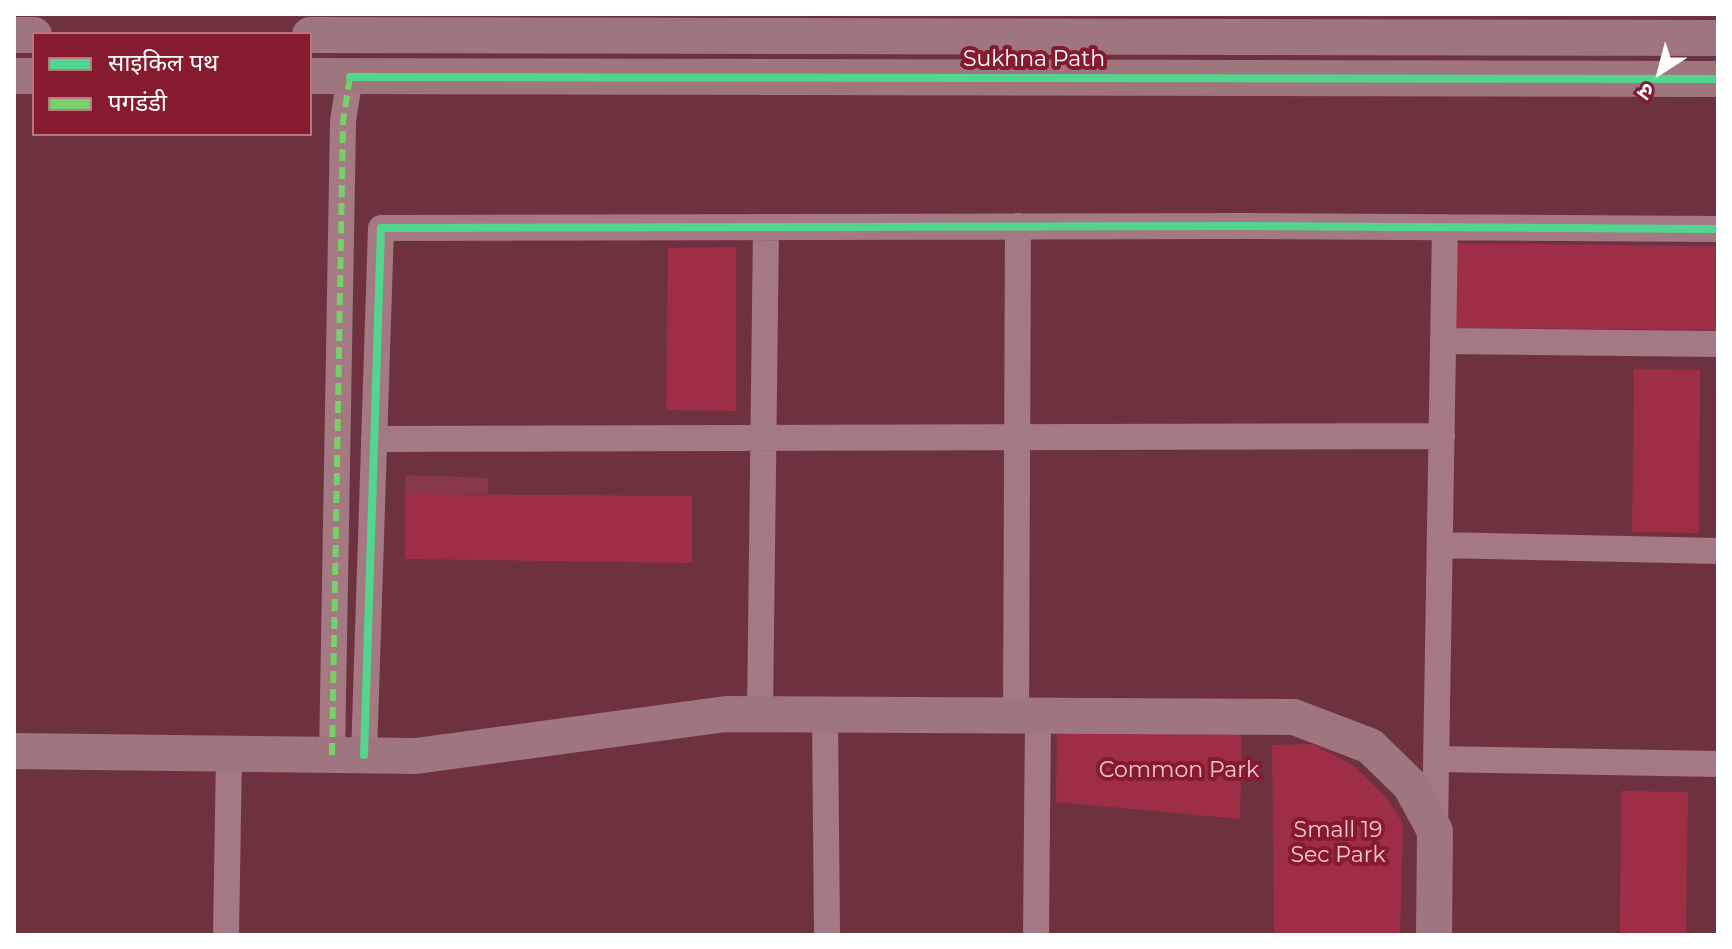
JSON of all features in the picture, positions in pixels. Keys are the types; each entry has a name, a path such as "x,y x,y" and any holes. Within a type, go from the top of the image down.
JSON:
{"main road":[{"name":"Sukhna Path","path":"312,35 1718,38"},
{"name":"Sukhna Path","path":"312,76 1718,79"},
{"path":"14,751 416,756 726,714 1294,717 1370,746 1410,785 1435,831 1434,935"}],"street":[{"path":"348,755 343,121 350,77"},
{"path":"348,755 374,439 381,228 1018,226 1718,229"},
{"path":"1018,226 1017,437 1036,935"},
{"path":"760,714 766,227"},
{"path":"1435,831 1445,227"},
{"path":"1443,341 1718,344"},
{"path":"374,439 1442,436"},
{"path":"1440,545 1718,551"},
{"path":"825,715 827,935"},
{"path":"226,935 229,754"},
{"path":"1436,759 1718,764"}],"green space":[{"path":"1452,243 1718,246 1718,330 1456,328"},
{"path":"736,247 736,411 666,410 668,248"},
{"path":"1634,369 1700,370 1699,533 1632,532"},
{"path":"405,494 692,496 692,563 405,559"},
{"name":"Common Park","path":"1057,725 1242,730 1240,819 1056,802"},
{"name":"Small 19 Sec Park","path":"1313,744 1354,766 1387,798 1403,824 1400,935 1274,933 1272,745"},
{"path":"1621,791 1688,792 1686,935 1620,935"}],"shaded area":[{"path":"406,475 488,478 488,494 405,494"}],"marked path":[{"path":"332,755 343,121 350,77"}],"cycle path":[{"path":"350,77 1718,79"},
{"path":"364,755 381,228 1246,226 1718,229"}]}
